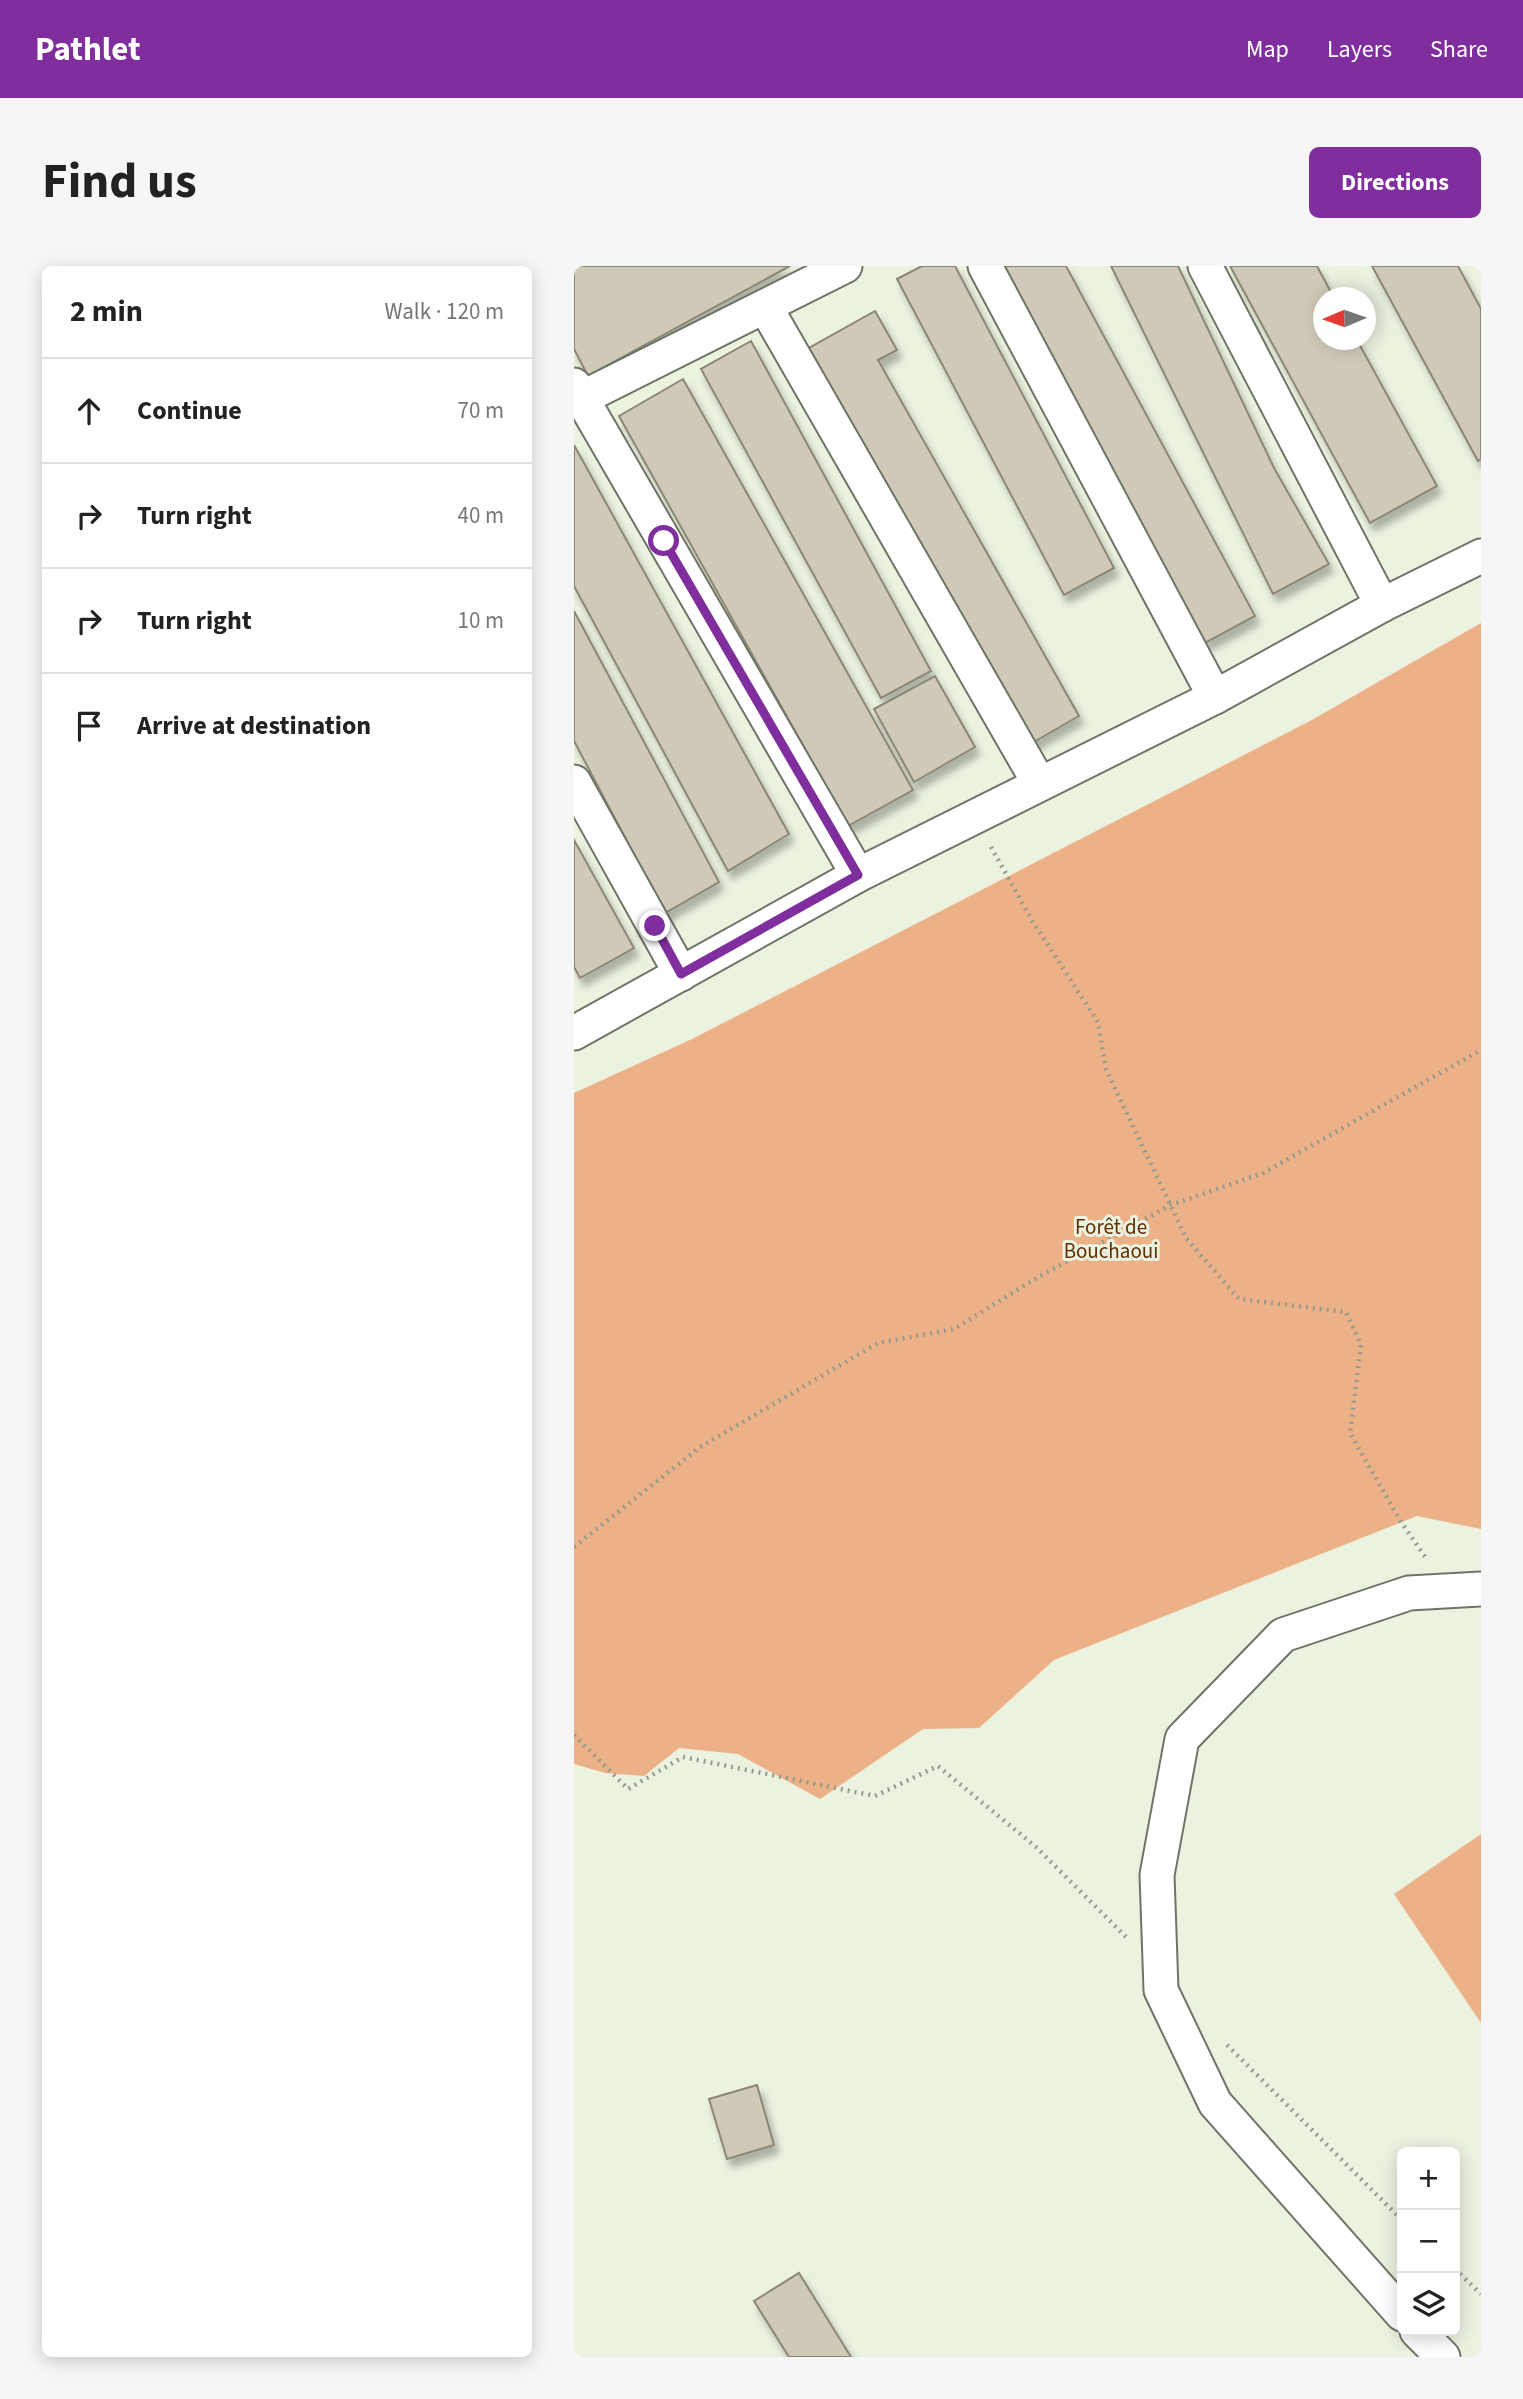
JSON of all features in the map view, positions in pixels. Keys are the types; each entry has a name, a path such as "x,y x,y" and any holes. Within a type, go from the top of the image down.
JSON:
{"street":[{"path":"845,266 766,308 577,395 858,875"},
{"path":"985,266 1215,697"},
{"path":"1205,266 1382,605"},
{"path":"766,308 1040,783"},
{"path":"574,1033 858,875 1215,697 1382,605 1481,556"},
{"path":"574,782 681,974"},
{"path":"1397,2308 1214,2102 1161,1990 1157,1875 1182,1739 1283,1635 1409,1593 1481,1589"},
{"path":"1422,2336 1443,2357"}],"path":[{"path":"991,847 1033,922 1098,1023 1106,1069 1186,1238 1239,1299 1346,1312 1361,1345 1350,1433 1401,1522 1448,1591"},
{"path":"574,1547 700,1447 878,1343 954,1329 1040,1276 1171,1205 1263,1173 1481,1051"},
{"path":"574,1735 628,1789 683,1757 875,1796 938,1766 1036,1847 1160,1974"},
{"path":"1220,2037 1397,2215"},
{"path":"1459,2273 1481,2294"}],"green space":[{"name":"Forêt de Bouchaoui","path":"1481,623 1481,1529 1417,1516 1054,1660 979,1728 923,1729 820,1799 738,1754 679,1748 644,1776 605,1773 574,1764 574,1093 692,1039 1310,721"},
{"path":"1481,1834 1481,2023 1394,1894"}],"building":[{"path":"574,266 790,266 588,376 574,349"},
{"path":"922,266 955,266 1114,568 1064,595 897,279"},
{"path":"1002,266 1066,266 1255,616 1205,643"},
{"path":"1111,266 1178,266 1274,468 1329,564 1273,594"},
{"path":"1230,266 1317,266 1328,287 1313,287 1313,350 1362,350 1437,486 1370,523"},
{"path":"1372,266 1458,266 1481,309 1481,459 1478,461"},
{"path":"875,311 897,350 878,360 1079,716 1032,743 809,348"},
{"path":"751,341 931,671 881,698 701,369"},
{"path":"683,379 913,790 848,826 619,416"},
{"path":"574,445 789,834 728,871 574,586"},
{"path":"574,611 719,882 665,913 574,741"},
{"path":"935,676 975,747 914,782 874,709"},
{"path":"574,840 634,948 580,978 574,967"},
{"path":"757,2085 774,2145 727,2159 709,2099"},
{"path":"799,2273 851,2357 789,2357 754,2301"}],"route":[{"path":"655,926 681,974 858,875 664,541"}]}
